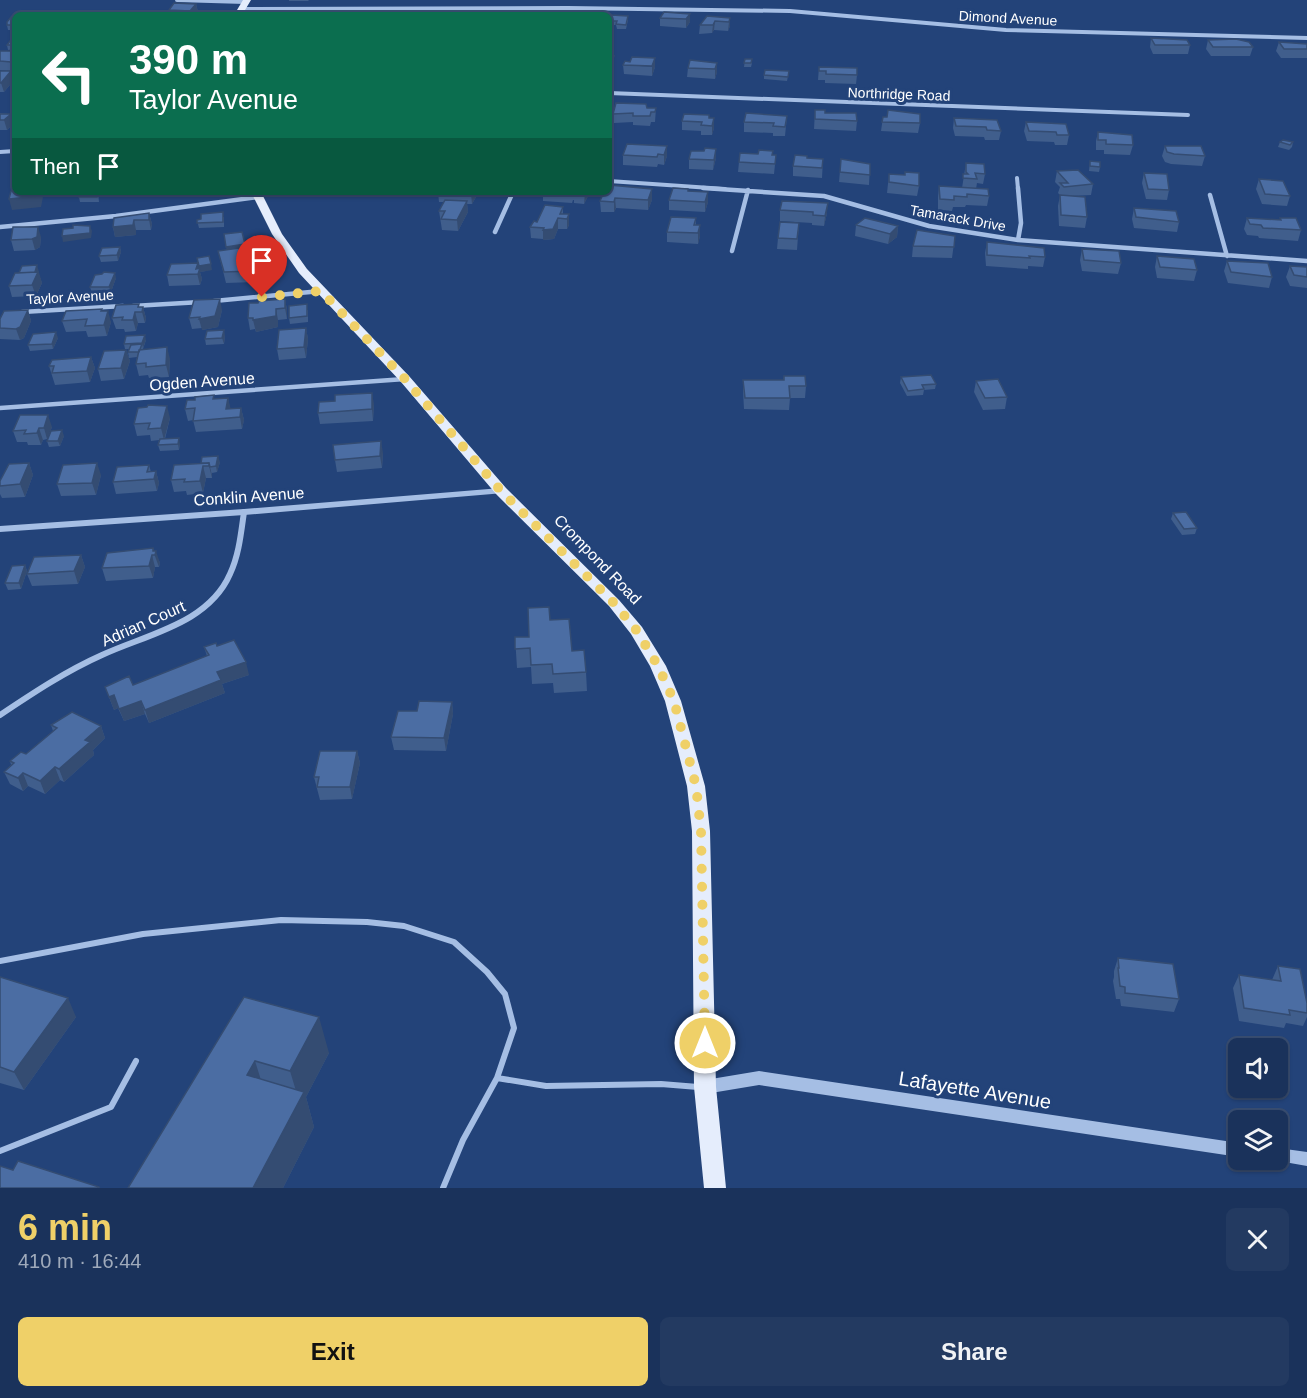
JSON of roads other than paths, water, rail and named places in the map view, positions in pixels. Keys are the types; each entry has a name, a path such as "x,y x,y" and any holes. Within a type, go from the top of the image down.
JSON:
{"main road":[{"name":"Crompond Road","path":"257,195 288,252 321,291 405,379 501,491 614,603 637,631 658,666 674,701 696,786 701,831 705,1087 715,1188"}],"street":[{"name":"Dimond Avenue","path":"177,0 243,7 790,11 995,29 1307,38"},
{"name":"Northridge Road","path":"612,93 1188,115"},
{"path":"1017,178 1021,223 1018,240"},
{"name":"Tamarack Drive","path":"612,181 824,196 929,226 1018,240 1307,261"},
{"path":"732,251 748,190"},
{"path":"0,227 116,216 257,195"},
{"path":"495,232 512,195"},
{"path":"1210,195 1227,256"},
{"name":"Taylor Avenue","path":"10,313 222,301 321,291"},
{"name":"Ogden Avenue","path":"0,408 405,379"},
{"name":"Conklin Avenue","path":"0,529 501,491"},
{"name":"Adrian Court","path":"0,715 68,672 105,654 165,631 208,605 222,589 233,571 244,512"},
{"name":"Lafayette Avenue","path":"705,1087 759,1078 1228,1148"},
{"path":"1288,1156 1307,1159"}],"lane":[{"path":"0,961 143,934 281,920 367,922 428,932 454,942 488,972 505,994 514,1028 497,1078 463,1140 443,1188"},
{"path":"0,1151 111,1107 136,1061"},
{"path":"497,1078 546,1086 661,1084 705,1087"}]}
